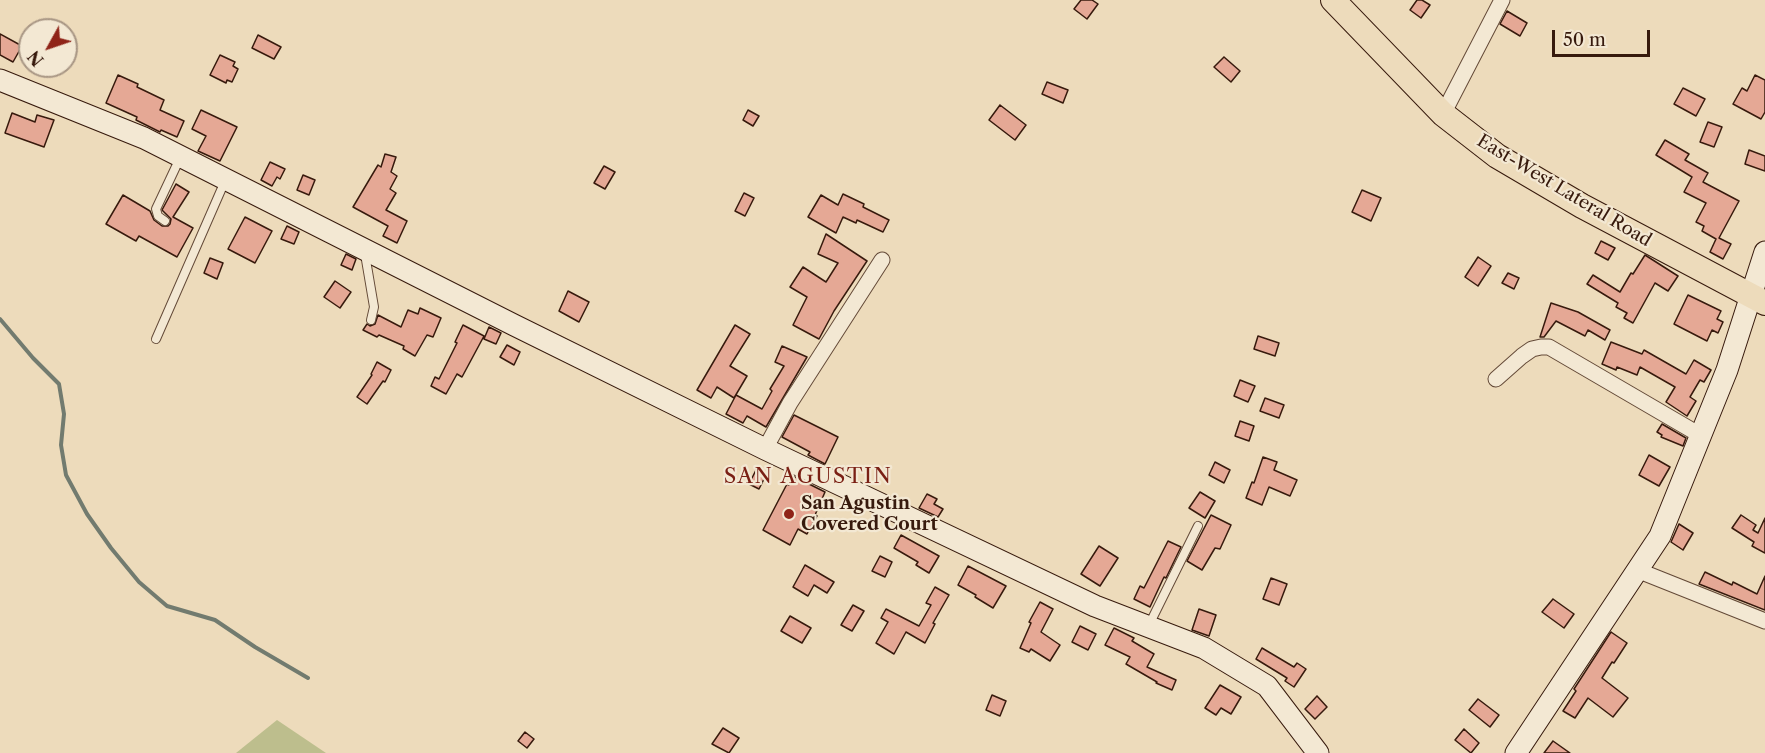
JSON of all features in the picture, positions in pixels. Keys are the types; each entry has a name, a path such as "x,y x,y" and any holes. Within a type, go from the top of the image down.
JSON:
{"main road":[{"name":"East-West Lateral Road","path":"1333,0 1443,114 1497,156 1603,217 1758,300"}],"street":[{"path":"1443,114 1502,0"},
{"path":"0,80 144,138 765,448 1095,606 1204,648 1267,686 1318,753"},
{"path":"1516,753 1660,536 1726,370 1758,300 1765,252"},
{"path":"765,448 790,403 882,260"},
{"path":"1496,379 1533,349 1549,347 1700,435"},
{"path":"1637,570 1765,621"}],"lane":[{"path":"165,221 158,216 156,209 181,156"},
{"path":"156,339 226,179"},
{"path":"364,249 374,307 370,320"},
{"path":"1148,627 1198,526"}],"green space":[{"path":"277,720 326,753 236,753"}],"building":[{"path":"1081,0 1092,0 1098,4 1087,19 1074,9"},
{"path":"1417,0 1430,5 1421,18 1410,10"},
{"path":"1507,11 1527,23 1520,36 1500,24"},
{"path":"0,34 18,44 18,53 13,62 0,55"},
{"path":"258,35 281,47 274,59 252,48"},
{"path":"220,55 235,62 233,66 238,69 232,82 227,80 226,83 210,75"},
{"path":"1224,57 1240,71 1231,82 1214,67"},
{"path":"118,75 164,100 160,110 184,121 177,137 161,130 160,132 136,120 137,117 106,103"},
{"path":"1755,75 1765,80 1765,112 1761,119 1733,104 1742,88 1747,91"},
{"path":"1047,82 1068,90 1063,103 1042,94"},
{"path":"1683,88 1705,99 1696,116 1674,104"},
{"path":"1000,105 1026,125 1015,140 989,120"},
{"path":"201,110 237,127 220,161 198,151 206,136 192,129"},
{"path":"748,110 759,116 753,126 743,120"},
{"path":"12,113 35,122 37,115 54,120 44,147 5,133"},
{"path":"1708,122 1722,127 1714,147 1700,142"},
{"path":"1665,140 1689,154 1685,160 1708,173 1703,182 1739,201 1719,238 1731,244 1723,259 1710,252 1716,239 1702,231 1704,226 1696,222 1706,203 1684,192 1692,177 1656,155"},
{"path":"1749,150 1765,156 1765,171 1745,164"},
{"path":"385,154 396,157 391,172 397,176 390,189 396,193 386,210 407,221 397,243 383,236 388,226 353,207 378,165 381,167"},
{"path":"270,162 285,169 280,179 277,177 272,186 261,180"},
{"path":"604,166 615,172 605,189 594,183"},
{"path":"303,175 315,180 309,195 297,190"},
{"path":"176,184 189,192 173,217 193,228 177,257 139,236 136,241 106,224 123,195 150,211 154,220 162,226 168,226 171,219 162,210"},
{"path":"1362,190 1381,198 1371,221 1352,212"},
{"path":"744,193 754,198 745,216 735,211"},
{"path":"843,194 889,220 883,232 857,220 856,223 843,217 836,233 808,217 821,195 838,205"},
{"path":"245,217 272,231 255,263 228,249"},
{"path":"287,226 299,232 294,244 281,239"},
{"path":"826,234 867,261 834,311 819,339 793,325 807,297 790,287 803,267 826,282 838,263 818,254"},
{"path":"1601,241 1615,248 1608,260 1595,253"},
{"path":"346,254 356,259 352,270 341,265"},
{"path":"1645,255 1678,276 1668,291 1655,283 1633,323 1624,318 1627,313 1616,307 1618,303 1587,284 1593,275 1620,292"},
{"path":"1478,257 1491,266 1478,286 1465,277"},
{"path":"210,258 223,263 217,279 204,273"},
{"path":"1508,273 1519,278 1514,289 1502,283"},
{"path":"335,281 351,292 340,308 324,297"},
{"path":"568,291 589,302 579,322 559,311"},
{"path":"1688,295 1721,311 1717,319 1723,322 1718,333 1712,330 1707,341 1674,324"},
{"path":"1551,303 1578,312 1610,330 1605,340 1588,330 1585,336 1556,321 1544,337 1540,337"},
{"path":"420,308 441,318 433,337 427,335 415,356 403,349 404,346 363,330 367,324 370,326 375,324 378,315 401,327 408,310 418,314"},
{"path":"463,325 484,336 462,377 457,374 446,394 431,386 435,377 439,379 457,343 455,342"},
{"path":"735,325 750,334 730,366 747,376 734,398 717,387 711,398 697,390"},
{"path":"489,327 501,333 496,344 484,339"},
{"path":"1258,336 1279,343 1275,356 1254,349"},
{"path":"1611,342 1642,354 1644,350 1686,374 1694,360 1711,370 1704,382 1700,380 1690,397 1696,401 1687,416 1666,402 1675,387 1640,367 1637,375 1602,364"},
{"path":"507,345 520,352 514,365 500,357"},
{"path":"782,346 807,357 766,427 747,416 743,423 726,414 736,395 762,409 772,391 770,389 784,366 775,362"},
{"path":"377,362 391,370 385,382 383,381 367,404 357,397 372,375"},
{"path":"1240,380 1255,386 1248,402 1234,396"},
{"path":"1265,398 1284,405 1279,418 1260,411"},
{"path":"794,415 838,437 825,464 808,455 810,452 782,437"},
{"path":"1240,421 1254,426 1249,441 1235,436"},
{"path":"1662,424 1686,438 1683,446 1661,437 1662,435 1657,432"},
{"path":"1649,455 1670,467 1659,486 1639,475"},
{"path":"1263,457 1277,462 1274,470 1297,480 1290,496 1269,487 1262,505 1246,498"},
{"path":"1215,462 1230,470 1224,483 1209,475"},
{"path":"756,470 766,475 759,489 749,484"},
{"name":"San Agustin Covered Court","path":"793,476 825,492 815,515 817,516 807,534 798,529 790,545 763,530"},
{"path":"1200,492 1215,501 1205,518 1189,508"},
{"path":"927,494 937,499 934,504 943,509 938,517 919,508"},
{"path":"1211,515 1231,525 1220,549 1215,548 1202,570 1187,561"},
{"path":"1741,515 1756,525 1753,530 1758,533 1765,518 1765,553 1752,546 1754,542 1732,528"},
{"path":"1679,524 1693,533 1683,550 1671,542"},
{"path":"901,535 939,556 929,573 916,565 918,562 894,548"},
{"path":"1168,541 1181,547 1150,607 1134,599 1140,586 1144,588"},
{"path":"1099,546 1118,558 1100,586 1081,574"},
{"path":"880,556 892,562 885,577 872,571"},
{"path":"805,565 834,582 827,593 814,585 808,596 793,587"},
{"path":"968,566 1006,586 993,608 958,585"},
{"path":"1705,572 1757,594 1765,576 1765,610 1699,584"},
{"path":"1271,578 1287,584 1279,605 1263,599"},
{"path":"935,587 949,595 925,643 906,632 894,654 876,643 888,622 881,618 886,609 919,626 931,605 926,603"},
{"path":"1553,599 1574,614 1564,628 1542,612"},
{"path":"1040,602 1053,609 1041,632 1060,645 1050,661 1031,649 1029,652 1020,648 1031,623 1029,622"},
{"path":"853,605 864,611 852,631 841,625"},
{"path":"1199,609 1216,615 1209,636 1192,630"},
{"path":"790,616 811,628 802,643 781,631"},
{"path":"1080,626 1096,634 1088,650 1072,642"},
{"path":"1114,628 1134,638 1132,641 1154,654 1147,667 1176,680 1172,690 1126,664 1130,657 1105,645"},
{"path":"1611,632 1627,643 1602,678 1628,698 1613,717 1588,698 1575,718 1563,711 1576,691 1574,689"},
{"path":"1262,648 1294,667 1297,663 1306,669 1294,687 1285,681 1287,678 1256,659"},
{"path":"1220,685 1241,697 1231,714 1221,708 1216,715 1205,708"},
{"path":"992,695 1006,701 1000,716 986,710"},
{"path":"1317,696 1327,707 1315,719 1305,709"},
{"path":"1478,699 1499,715 1490,727 1469,710"},
{"path":"723,728 739,738 729,753 712,744"},
{"path":"1464,729 1479,743 1471,753 1455,740"},
{"path":"525,732 534,739 527,748 518,741"},
{"path":"1553,741 1570,753 1544,753"}],"waterway":[{"path":"0,319 59,384 64,414 61,445 66,475 87,514 139,582 167,606 215,620 308,678"}],"place":[{"name":"San Agustin Covered Court","path":"789,514"}],"district":[{"name":"SAN AGUSTIN","path":"808,477"}]}
